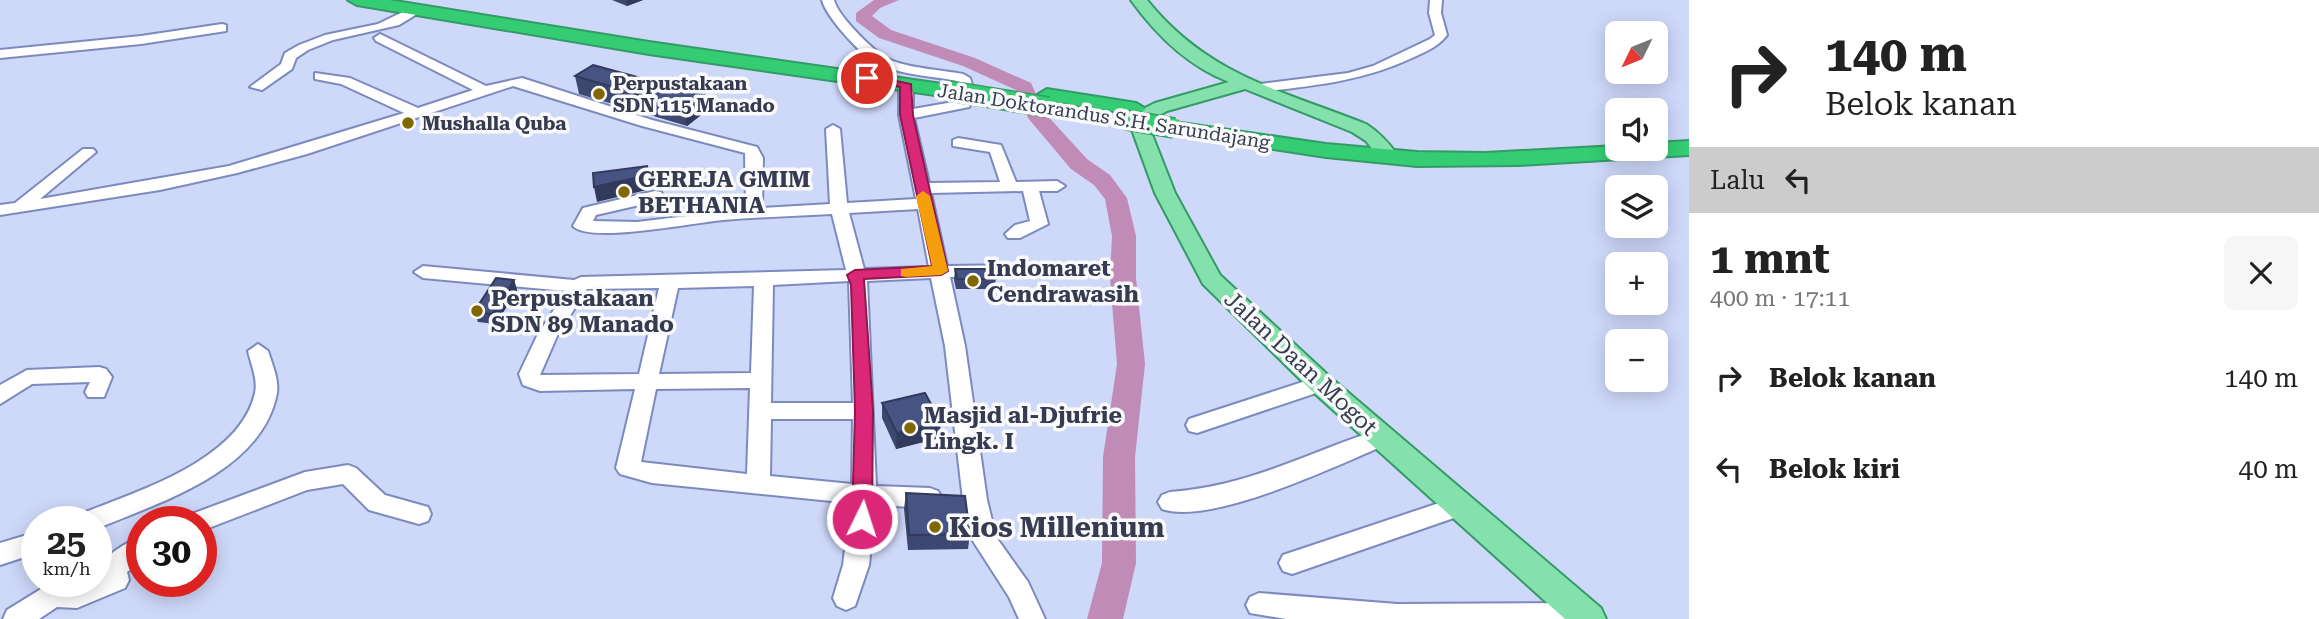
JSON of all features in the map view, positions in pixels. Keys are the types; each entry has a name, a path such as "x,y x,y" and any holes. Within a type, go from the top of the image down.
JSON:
{"highway":[{"name":"Jalan Doktorandus S.H. Sarundajang","path":"357,0 411,5 875,69 951,85 1387,153 1492,159 1689,148"},
{"name":"Jalan Doktorandus S.H. Sarundajang","path":"469,14 649,48 906,84 951,85"},
{"path":"1668,136 1689,134"},
{"name":"Jalan Doktorandus S.H. Sarundajang","path":"1387,153 1465,152 1605,141"}],"main road":[{"path":"1139,0 1172,39 1195,59 1236,84 1359,128 1387,153"},
{"name":"Jalan Daan Mogot","path":"1236,84 1152,110 1141,120 1141,132 1165,193 1211,279 1321,384 1463,505 1587,617"}],"street":[{"path":"828,0 835,16 883,62 963,78 969,98 964,104 906,115"},
{"path":"1236,84 1349,77 1388,65 1430,44 1441,35 1435,13 1436,0"},
{"path":"257,87 287,66 287,60 294,53 341,33 393,23 411,5"},
{"path":"0,54 141,40 222,28"},
{"path":"380,38 482,90"},
{"path":"320,41 340,49"},
{"path":"864,44 875,69"},
{"path":"320,76 345,81 415,112"},
{"path":"0,210 160,185 231,170 311,148 508,82 522,82 647,123 752,150 754,213"},
{"path":"906,84 906,115 941,271 962,394 975,500 985,541 1019,590 1032,619"},
{"path":"832,129 839,207 859,285 864,411 864,495 856,565 846,598"},
{"path":"958,143 996,148 1009,186"},
{"path":"20,207 88,152"},
{"path":"655,196 589,212 582,226 637,227 754,213 839,207 1009,186 1057,186"},
{"path":"1014,234 1039,224 1030,186"},
{"path":"762,380 647,379 540,383 530,380 528,374 576,286 581,283 668,285 941,271 1091,270"},
{"path":"423,272 576,286"},
{"path":"758,483 764,279"},
{"path":"668,285 628,468 652,474 864,495 975,500"},
{"path":"112,511 184,478 219,459 242,442 259,418 267,390 258,351"},
{"path":"0,396 27,377 99,374 102,377 96,392"},
{"path":"1197,425 1321,384"},
{"path":"761,411 864,411"},
{"path":"1170,502 1199,501 1231,494 1382,437"},
{"path":"217,515 305,481 348,474 377,503 419,514"},
{"path":"1292,563 1463,505"},
{"path":"0,554 21,547"},
{"path":"112,581 116,580 113,568 126,559"},
{"path":"16,619 43,597"},
{"path":"1259,605 1397,615 1587,617"}],"building":[{"path":"593,65 703,95 685,108 575,76"},
{"path":"647,166 648,175 594,187 593,173"},
{"path":"955,269 993,269 996,279 957,279"},
{"path":"496,278 514,280 492,314 474,312"},
{"path":"925,393 941,422 897,433 882,403"},
{"name":"Kios Millenium","path":"906,493 965,496 970,534 909,535"}],"waterway":[{"path":"891,0 874,5 862,17 885,34 969,62 1024,87 1035,114 1079,164 1102,180 1116,198 1124,236 1123,278 1131,364 1119,457 1119,563 1105,619"}],"slow traffic":[{"path":"906,272 941,271 923,196"}],"place":[{"name":"Perpustakaan SDN 115 Manado","path":"599,94"},
{"name":"Mushalla Quba","path":"408,123"},
{"name":"GEREJA GMIM BETHANIA","path":"624,192"},
{"name":"Indomaret Cendrawasih","path":"973,281"},
{"name":"Perpustakaan SDN 89 Manado","path":"477,311"},
{"name":"Masjid al-Djufrie Lingk. I","path":"910,428"},
{"name":"Kios Millenium","path":"935,527"}],"route":[{"path":"862,519 864,411 859,285 855,275 941,271 906,115 906,84 867,78"}]}
